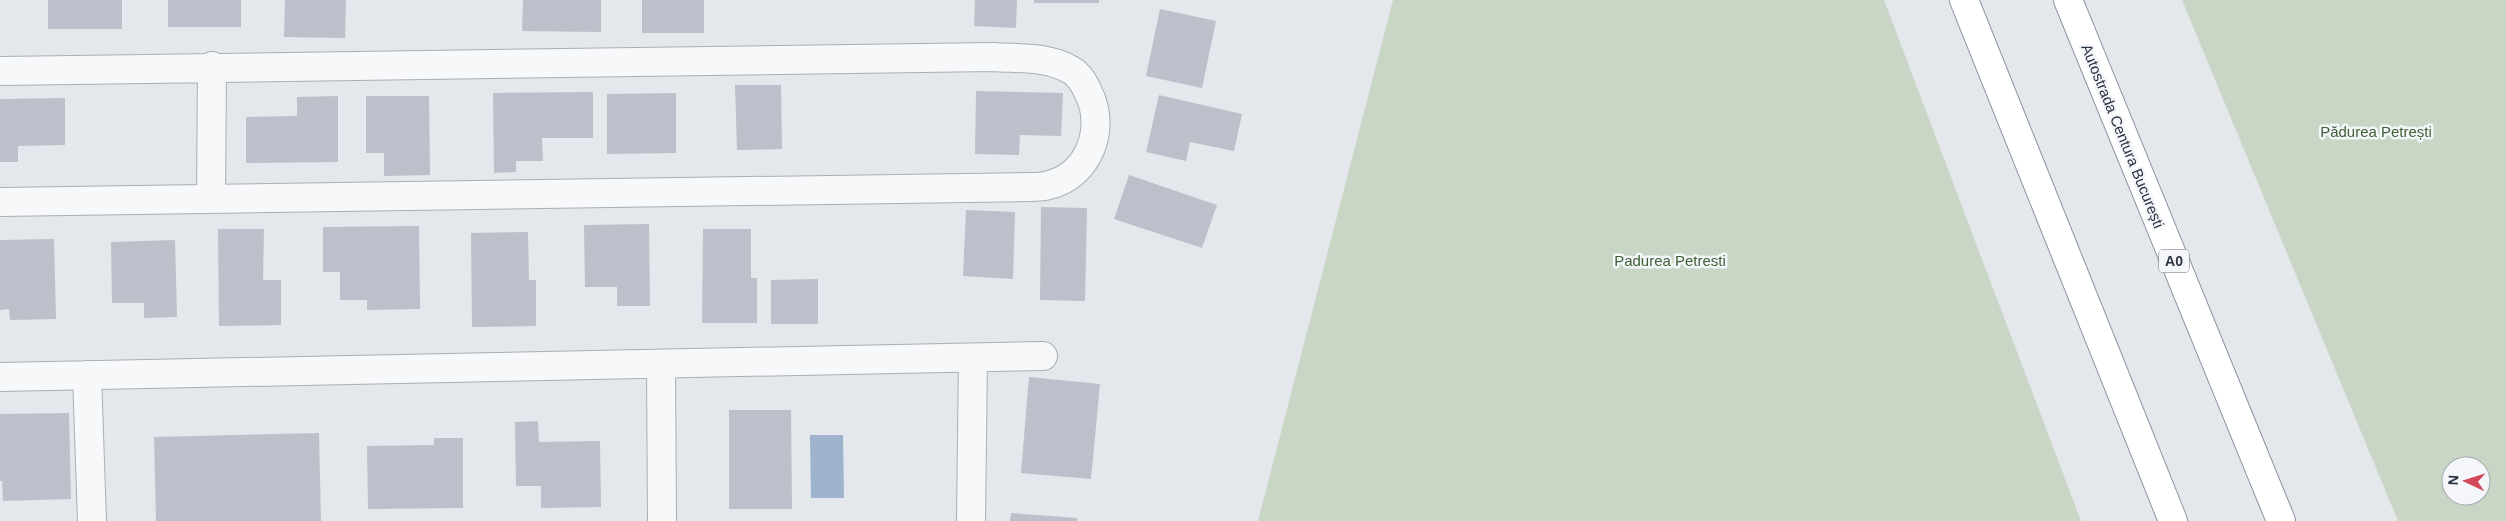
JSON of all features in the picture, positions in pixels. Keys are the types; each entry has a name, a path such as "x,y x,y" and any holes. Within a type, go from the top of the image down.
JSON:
{"highway":[{"path":"1964,0 2173,521"},
{"name":"Autostrada Centura București","path":"2068,0 2281,521"}],"street":[{"path":"0,71 212,66 993,57 1048,60 1073,71 1084,82 1096,108 1095,139 1084,162 1069,176 1049,185 1030,187 0,202"},
{"path":"211,199 212,66"},
{"path":"0,377 1043,356"},
{"path":"971,521 973,358"},
{"path":"661,364 662,521"},
{"path":"87,376 92,521"}],"green space":[{"name":"Padurea Petresti","path":"1393,0 1884,0 2081,521 1258,521"},
{"name":"Pădurea Petrești","path":"2182,0 2506,0 2506,521 2398,521"}],"water":[{"path":"810,435 843,435 844,498 811,498"}],"building":[{"path":"48,0 122,0 122,29 48,29"},
{"path":"168,0 241,0 241,27 168,27"},
{"path":"285,0 346,0 345,38 284,37"},
{"path":"523,0 601,0 601,32 522,31"},
{"path":"642,0 704,0 704,33 642,33"},
{"path":"975,0 1017,0 1016,28 974,26"},
{"path":"1034,0 1099,0 1099,3 1034,3"},
{"path":"1160,9 1216,21 1202,88 1146,76"},
{"path":"735,85 781,85 782,149 737,150"},
{"path":"976,91 1063,93 1061,136 1020,135 1019,155 975,154"},
{"path":"593,92 593,138 542,138 543,161 516,161 516,172 494,173 493,93"},
{"path":"676,93 676,153 607,154 607,94"},
{"path":"1159,95 1242,114 1234,151 1190,142 1186,161 1146,152"},
{"path":"338,96 338,162 246,163 246,117 297,116 297,97"},
{"path":"366,96 429,96 430,175 384,176 384,153 366,153"},
{"path":"65,98 65,145 18,146 18,162 0,162 0,99"},
{"path":"1129,175 1217,205 1202,248 1114,219"},
{"path":"1041,207 1087,208 1085,301 1040,300"},
{"path":"966,210 1015,212 1013,279 963,276"},
{"path":"649,224 650,306 617,306 617,287 585,287 584,225"},
{"path":"419,226 420,309 367,310 367,300 340,300 340,272 323,272 323,227"},
{"path":"218,229 264,229 263,280 281,280 281,325 219,326"},
{"path":"703,229 751,229 751,278 757,278 757,323 702,323"},
{"path":"528,232 529,280 536,280 536,326 472,327 471,233"},
{"path":"54,239 56,319 10,320 9,309 0,310 0,240"},
{"path":"175,240 177,317 144,318 144,303 112,303 111,242"},
{"path":"818,279 818,324 771,324 771,280"},
{"path":"1029,377 1100,384 1091,479 1021,473"},
{"path":"729,410 791,410 792,509 729,509"},
{"path":"69,413 71,499 3,501 2,481 0,481 0,414"},
{"path":"538,421 539,442 600,441 601,507 541,508 541,486 516,486 515,422"},
{"path":"319,433 321,521 156,521 154,437"},
{"path":"434,438 463,438 463,508 368,509 367,446 434,445"},
{"path":"1011,513 1077,518 1077,521 1010,521"}]}
